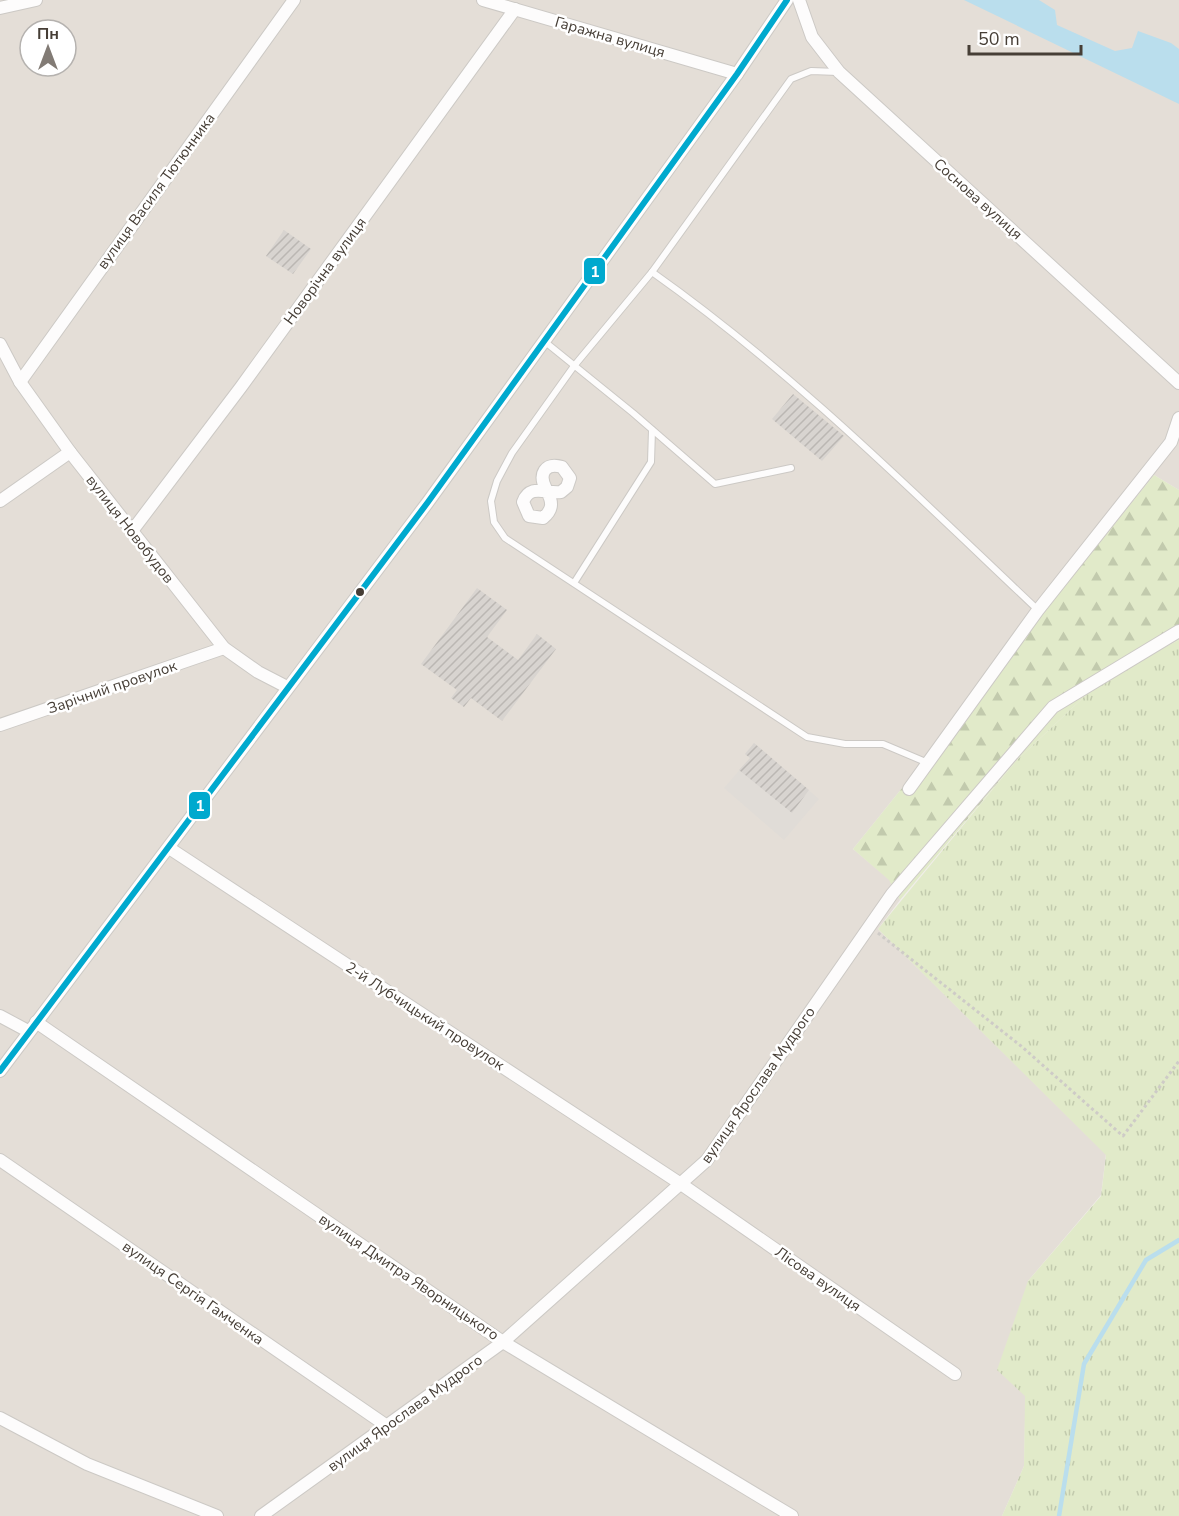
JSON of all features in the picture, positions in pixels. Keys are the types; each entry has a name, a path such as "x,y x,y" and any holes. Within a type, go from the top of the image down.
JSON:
{"street":[{"path":"0,8 36,0"},
{"name":"вулиця Василя Тютюнника","path":"20,382 294,0"},
{"name":"Гаражна вулиця","path":"483,0 737,74"},
{"path":"0,1071 421,511 737,74 787,0"},
{"name":"Соснова вулиця","path":"799,0 812,37 839,72 1179,383"},
{"name":"Новорічна вулиця","path":"132,531 248,378 514,9"},
{"name":"вулиця Новобудов","path":"0,344 20,382 70,452 224,648 258,672 287,687"},
{"path":"909,789 1038,610 1171,442 1179,418"},
{"path":"0,501 70,452"},
{"path":"546,490 542,478 543,471 548,466 562,467 570,478 567,487 561,492 531,491 523,502 529,516 543,518 550,510 552,504 546,490"},
{"name":"вулиця Ярослава Мудрого","path":"261,1516 503,1342 707,1160 892,894 1053,707 1179,631"},
{"name":"Зарічний провулок","path":"0,725 224,648"},
{"name":"2-й Лубчицький провулок","path":"169,848 681,1184"},
{"name":"вулиця Дмитра Яворницького","path":"0,1016 32,1027 503,1342 792,1516"},
{"name":"вулиця Сергія Гамченка","path":"0,1160 387,1426"},
{"name":"Лісова вулиця","path":"681,1184 955,1374"},
{"path":"0,1418 87,1464 217,1516"}],"lane":[{"path":"839,72 811,71 791,79 652,272 574,366 512,453 497,481 491,501 494,522 505,538 807,737 845,744 883,744 928,763"},
{"path":"652,272 714,316 856,439 1038,610"},
{"path":"544,341 715,484 791,468"},
{"path":"574,583 651,462 652,430"}],"path":[{"path":"870,927 1021,1046 1123,1136 1179,1061"}],"shaded area":[{"path":"0,0 1179,0 1179,490 1154,475 853,849 890,880 900,900 878,929 1106,1154 1101,1195 1028,1281 1024,1466 1002,1516 0,1516"},
{"path":"754,743 819,799 784,840 724,788 750,758 745,754"}],"green space":[{"path":"1154,475 1179,490 1179,640 1103,679 1016,761 900,900 889,880 853,849"},
{"path":"1179,640 1179,1516 1002,1516 1024,1466 1025,1396 997,1370 1028,1281 1101,1196 1106,1155 878,929 1016,761 1103,679"}],"water":[{"path":"964,0 1039,0 1055,10 1057,25 1115,51 1132,48 1138,31 1171,43 1179,49 1179,104"}],"building":[{"path":"284,230 311,249 293,274 266,256"},
{"path":"793,394 844,436 822,461 772,419"},
{"path":"477,588 507,610 487,637 518,660 537,634 556,649 502,721 471,698 464,707 451,698 457,690 421,664"},
{"path":"754,743 809,790 792,813 739,770 750,758 745,754"}],"waterway":[{"path":"1059,1516 1084,1364 1146,1260 1179,1240"}],"transit line":[{"name":"1","path":"0,1071 428,502 737,74 787,0"}]}
